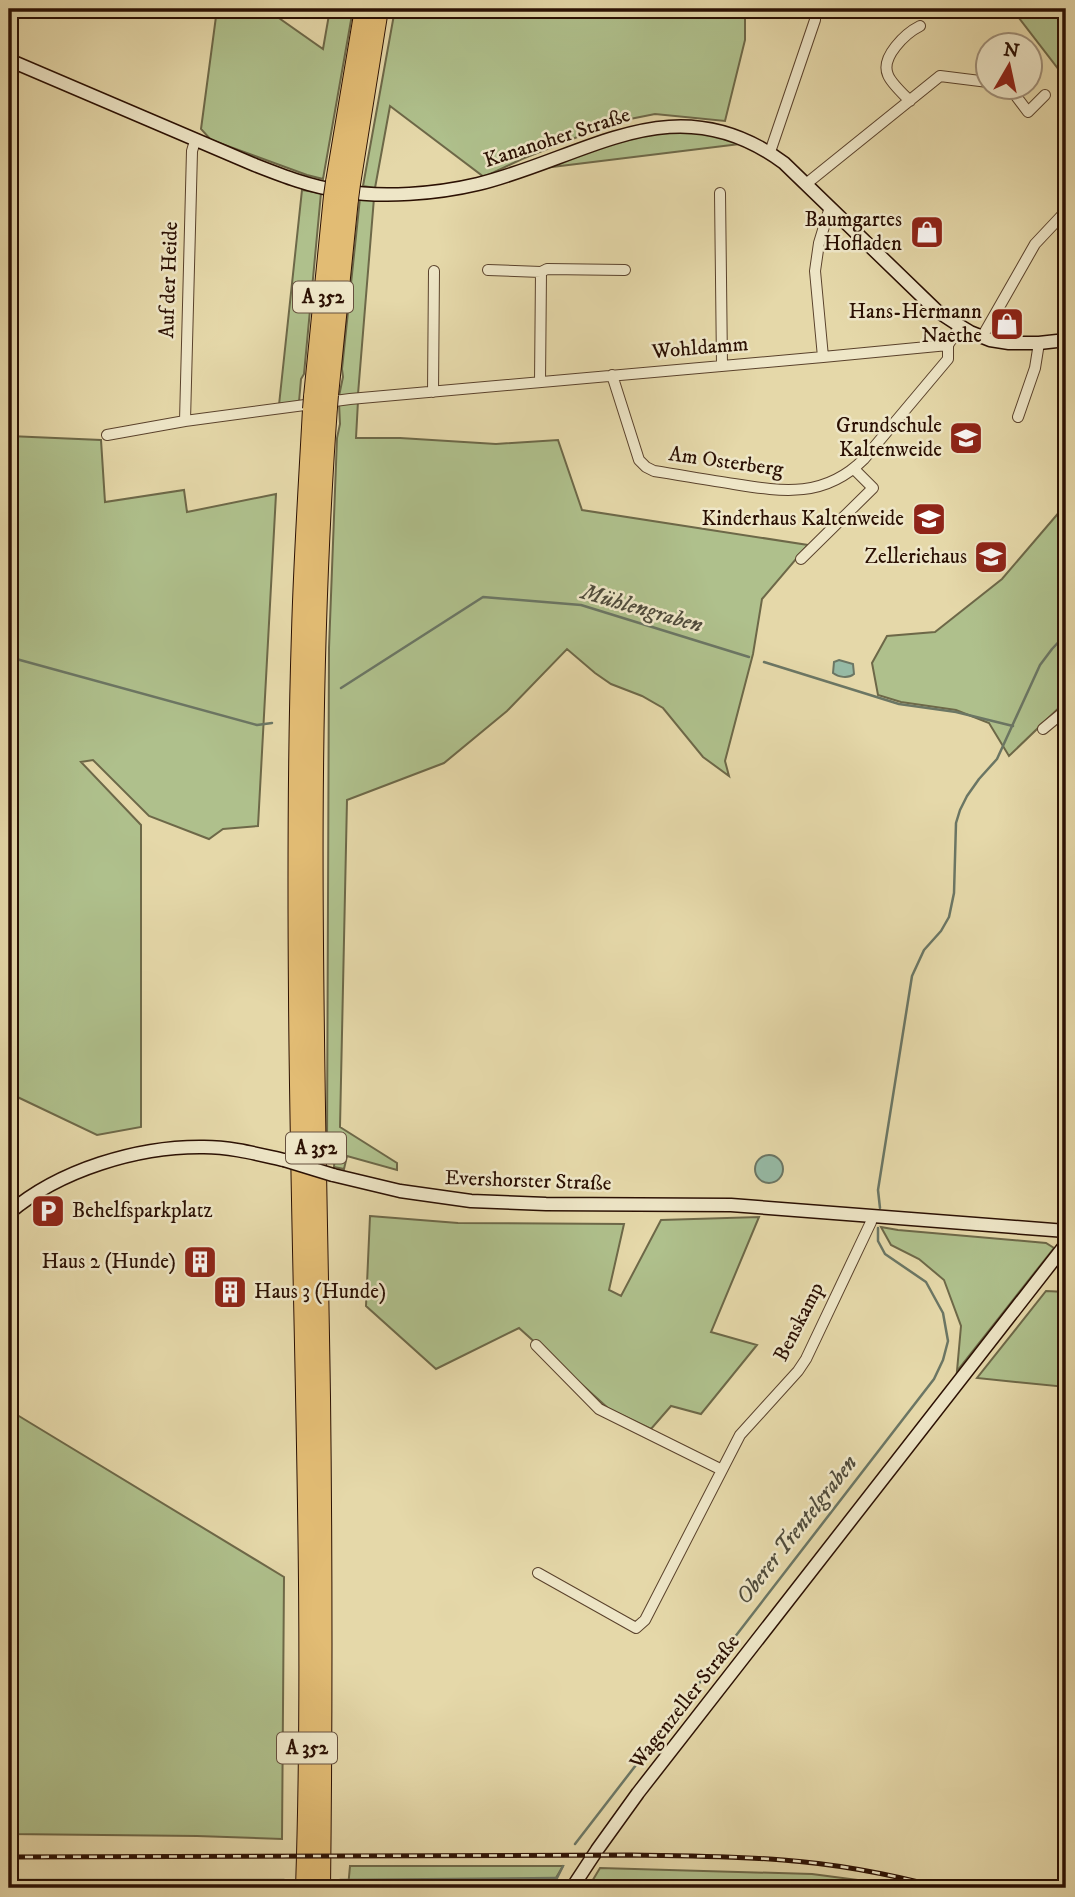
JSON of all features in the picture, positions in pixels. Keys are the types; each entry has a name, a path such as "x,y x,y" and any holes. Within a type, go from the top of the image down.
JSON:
{"highway":[{"name":"A 352","path":"302,1888 306,1845 308,1651 298,999 297,815 301,629 320,402 364,9"},
{"name":"A 352","path":"342,190 379,9"},
{"name":"A 352","path":"320,402 313,814 314,1092 323,1612 320,1888"}],"street":[{"path":"770,152 815,20 815,9"},
{"path":"910,101 888,75 887,66 899,41 920,26"},
{"name":"Kananoher Straße","path":"9,60 195,141 286,177 341,191 407,193 445,190 512,174 619,135 673,126 716,130 741,137 770,152 784,163 937,311 960,326 982,337 1009,343 1066,340"},
{"path":"806,184 940,76 974,80"},
{"path":"1020,102 1028,112 1038,102"},
{"name":"Auf der Heide","path":"185,421 192,151 195,141"},
{"path":"720,193 722,365"},
{"path":"822,357 815,271 819,243 830,207"},
{"path":"982,337 1035,244 1066,211"},
{"path":"488,270 625,270"},
{"path":"433,392 434,271"},
{"path":"540,382 541,272"},
{"path":"948,345 960,326"},
{"path":"1018,417 1035,368 1039,343"},
{"name":"Wohldamm","path":"107,435 185,421 350,399 948,345"},
{"name":"Am Osterberg","path":"612,375 639,460 646,467 654,471 784,491 805,490 824,485 854,470 948,359 948,345"},
{"path":"801,559 873,488 854,470"},
{"path":"1043,729 1066,710"},
{"name":"Evershorster Straße","path":"9,1213 31,1197 68,1177 108,1161 135,1154 202,1147 243,1150 400,1191 471,1200 546,1204 731,1205 1066,1231"},
{"name":"Benskamp","path":"538,1573 636,1628 645,1620 740,1435 806,1359 871,1222 871,1216"},
{"name":"Wagenzeller Straße","path":"572,1888 638,1793 1066,1244"},
{"path":"536,1345 599,1409 722,1470"}],"shaded area":[{"path":"217,9 266,9 323,49 330,9 353,9 323,179 211,140 201,129"},
{"path":"395,9 745,9 745,40 725,121 655,114 615,122 484,177 390,106 375,188 363,186"},
{"path":"1012,9 1066,9 1066,79 1044,50 1044,32 1030,32"},
{"path":"701,132 748,143 544,168 618,140 652,133"},
{"path":"302,190 321,193 304,374 299,402 279,405"},
{"path":"360,198 374,198 358,394 339,396 343,377"},
{"path":"358,401 356,438 496,444 558,440 582,510 808,545 762,599 753,654 725,761 729,776 703,757 663,708 611,684 567,649 507,711 444,763 347,800 340,1127 397,1163 397,1170 347,1156 344,1169 334,1167 335,1153 327,1151 329,648 337,438 340,424 339,403"},
{"path":"9,436 101,440 105,502 184,490 187,512 276,494 258,826 223,829 209,839 149,816 93,760 81,762 141,825 141,1127 97,1135 9,1093"},
{"path":"1061,510 1066,512 1066,701 1009,756 989,723 956,710 901,702 878,695 872,663 887,636 935,632 1002,579"},
{"path":"839,660 853,664 854,674 843,677 833,673 834,662"},
{"path":"769,1155 779,1159 783,1169 779,1179 769,1183 759,1179 755,1169 759,1159"},
{"path":"370,1216 458,1223 624,1224 609,1290 621,1296 661,1220 759,1217 711,1332 757,1345 701,1414 671,1406 651,1429 609,1409 519,1328 436,1369 366,1306"},
{"path":"881,1227 1046,1243 1054,1248 957,1371 961,1326 944,1280 919,1259 891,1245"},
{"path":"1046,1291 1066,1292 1066,1387 977,1378"},
{"path":"9,1410 284,1577 282,1839 9,1834"},
{"path":"350,1866 563,1866 552,1888 348,1888"},
{"path":"600,1868 812,1874 907,1888 588,1888"},
{"path":"146,1880 174,1880 173,1888 145,1888"}],"waterway":[{"path":"9,69 18,73"},
{"name":"Mühlengraben","path":"341,688 483,597 581,605 749,657"},
{"name":"Oberer Trentelgraben","path":"880,1208 878,1190 912,976 924,950 949,917 954,893 956,823 960,810 979,779 997,759 1040,665 1066,634"},
{"name":"Mühlengraben","path":"9,657 257,725 272,723"},
{"name":"Mühlengraben","path":"764,662 899,704 956,712 1013,726"},
{"name":"Oberer Trentelgraben","path":"575,1844 934,1379 948,1341 943,1313 926,1282 885,1254 878,1241 878,1228"},
{"name":"Oberer Trentelgraben","path":"552,1888 563,1866"},
{"name":"Oberer Trentelgraben","path":"340,1880 556,1878"},
{"path":"9,1880 272,1880"},
{"name":"Oberer Trentelgraben","path":"270,1888 272,1880 284,1880"}],"railway":[{"path":"9,1857 726,1857 843,1867 942,1888"}],"place":[{"name":"Baumgartes Hofladen","path":"927,232"},
{"name":"Hans-Hermann Naethe","path":"1007,324"},
{"name":"Grundschule Kaltenweide","path":"966,438"},
{"name":"Kinderhaus Kaltenweide","path":"929,519"},
{"name":"Zelleriehaus","path":"991,557"},
{"name":"Behelfsparkplatz","path":"48,1211"},
{"name":"Haus 2 (Hunde)","path":"200,1262"},
{"name":"Haus 3 (Hunde)","path":"230,1292"}]}
